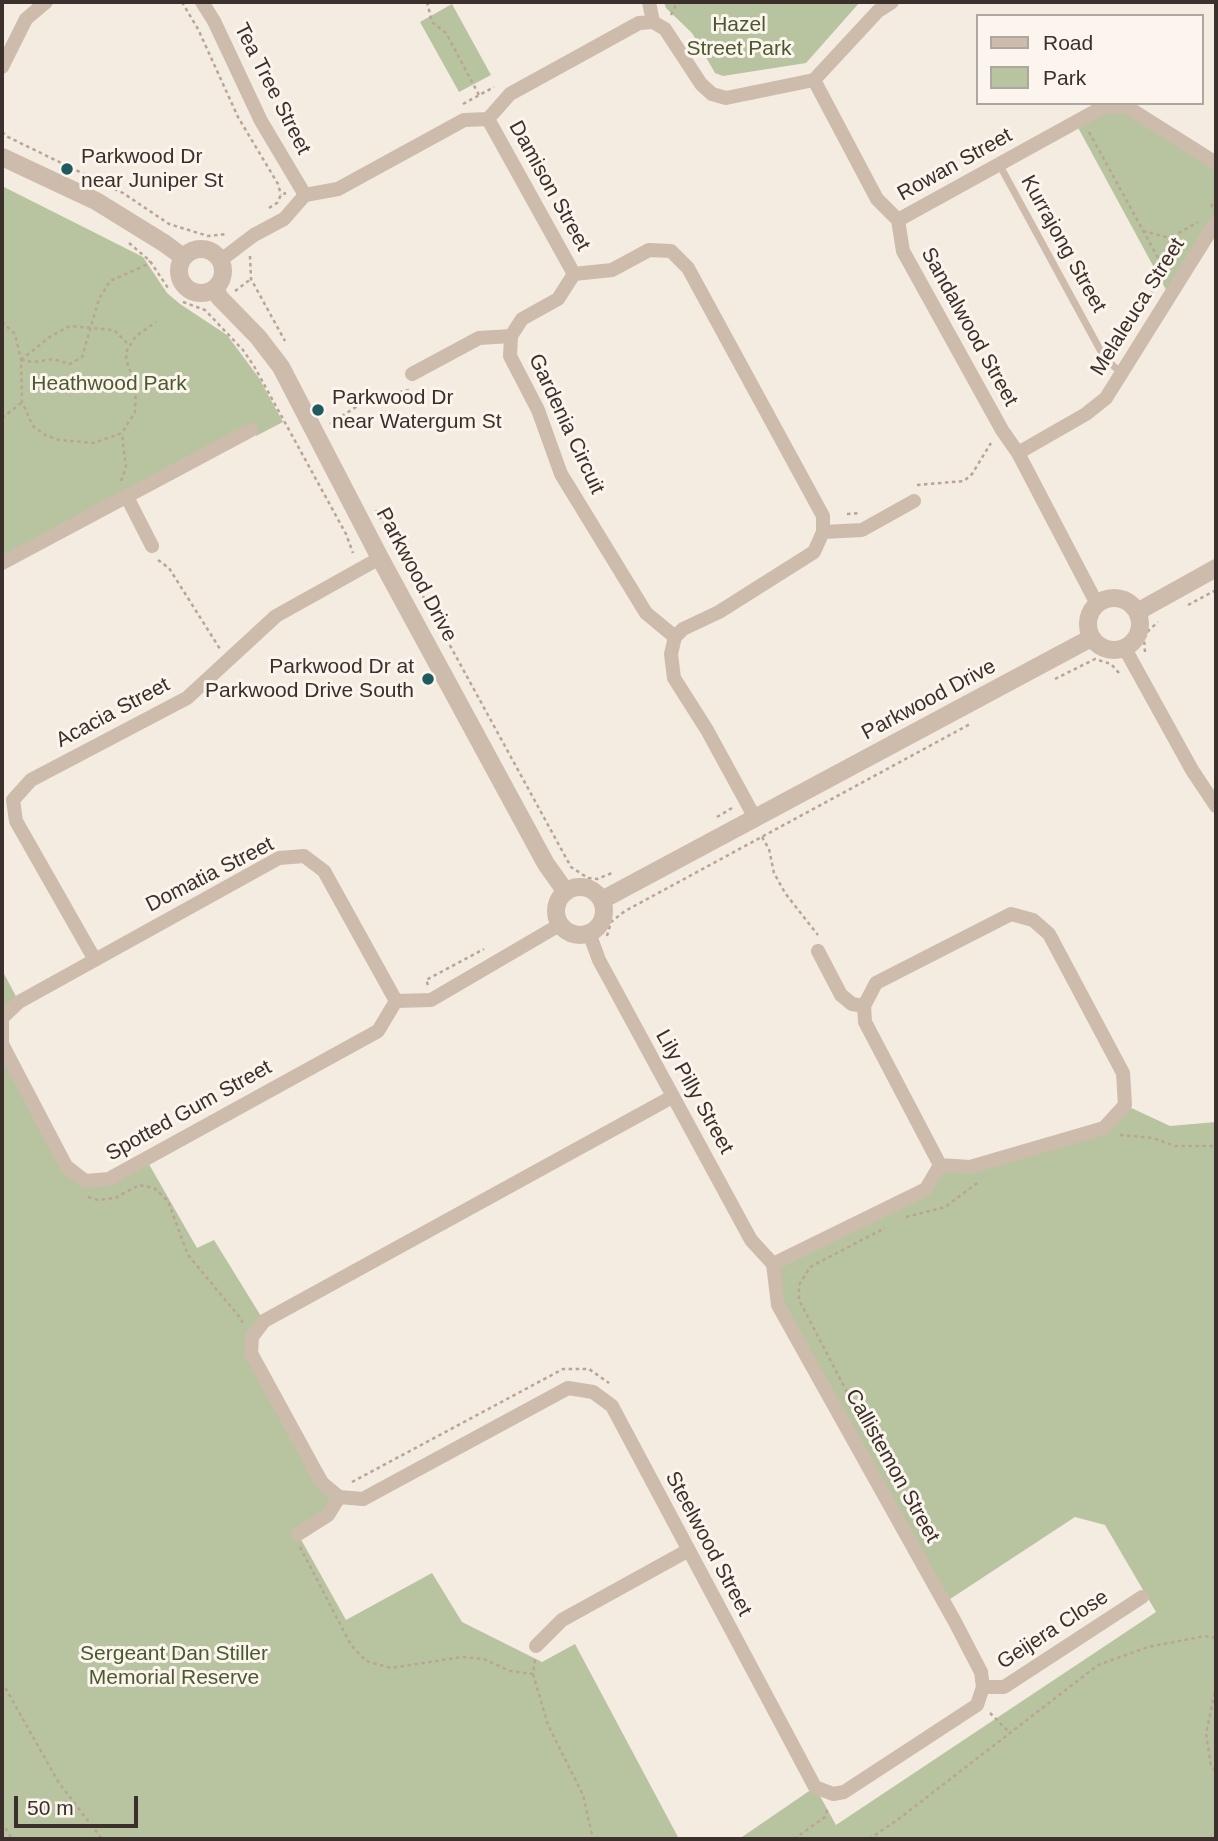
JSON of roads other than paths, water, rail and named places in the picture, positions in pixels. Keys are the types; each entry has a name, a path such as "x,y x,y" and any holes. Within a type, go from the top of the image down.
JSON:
{"street":[{"path":"2,67 26,19 46,2"},
{"name":"Tea Tree Street","path":"202,2 214,21 261,121 305,195"},
{"path":"649,2 653,22"},
{"path":"221,260 254,235 284,219 305,195 338,189 464,120 488,119 510,94 639,23 653,22 665,29 701,84 712,94 726,98 814,80 878,10 892,2"},
{"path":"814,80 877,199 898,220"},
{"name":"Rowan Street","path":"898,220 1103,107 1126,107 1216,163"},
{"name":"Damison Street","path":"488,119 574,274"},
{"path":"2,156 96,201 183,257"},
{"name":"Melaleuca Street","path":"1018,453 1086,414 1106,398 1181,278 1209,217"},
{"name":"Sandalwood Street","path":"898,220 903,251 1002,430 1018,453 1097,604"},
{"path":"202,248 210,250 221,260 223,275 216,288 200,294 185,287 180,278 179,267 183,257 202,248"},
{"path":"574,274 612,270 649,250 671,251 688,268 822,516 823,532 814,552 719,612 691,623 676,637 671,654 674,678 707,730 755,818"},
{"name":"Gardenia Circuit","path":"574,274 558,299 522,319 511,336 510,356 538,410 562,474 642,607 657,624 676,637"},
{"name":"Parkwood Drive","path":"216,288 219,297 258,337 281,367 380,558 546,864 566,892"},
{"path":"412,374 479,338 511,336"},
{"path":"2,563 251,430"},
{"path":"120,500 152,551"},
{"path":"823,532 862,530 914,501"},
{"name":"Acacia Street","path":"94,960 7,801 31,780 187,698 290,607 380,558"},
{"path":"1137,612 1216,568"},
{"path":"1118,599 1129,603 1137,612 1139,632 1130,644 1109,650 1100,647 1091,638 1088,622 1097,604 1118,599"},
{"name":"Parkwood Drive","path":"602,900 1091,638"},
{"path":"1124,647 1192,769 1216,806"},
{"name":"Domatia Street","path":"94,960 279,858 304,856 324,871 397,1001"},
{"path":"581,887 590,889 602,900 603,918 596,929 589,933 575,934 561,924 557,907 566,892 581,887"},
{"path":"1011,914 1033,920 1049,934 1123,1073 1125,1105 1104,1128 970,1167 940,1165 865,1022 864,1006 876,984 1011,914"},
{"path":"397,1001 431,1000 561,924"},
{"name":"Lily Pilly Street","path":"589,933 599,960 751,1240 773,1264"},
{"path":"818,951 841,995 852,1004 864,1006"},
{"name":"Spotted Gum Street","path":"94,960 19,1002 2,1018 2,1044 66,1166 85,1181 109,1180 378,1031 397,1001"},
{"path":"298,1534 328,1515 339,1497 322,1483 251,1353 252,1336 264,1321 672,1097"},
{"path":"773,1264 926,1189 940,1165"},
{"name":"Callistemon Street","path":"773,1264 778,1305 955,1622 981,1672 983,1687"},
{"name":"Steelwood Street","path":"339,1497 363,1499 568,1388 593,1392 612,1406 815,1787 832,1794 844,1791 977,1705 983,1687"},
{"path":"536,1646 562,1620 687,1551"},
{"name":"Geijera Close","path":"983,1687 1004,1687 1142,1597"}],"lane":[{"name":"Kurrajong Street","path":"999,164 1104,357 1121,374"}],"place":[{"name":"Parkwood Dr near Juniper St","path":"67,169"},
{"name":"Parkwood Dr near Watergum St","path":"318,410"},
{"name":"Parkwood Dr at Parkwood Drive South","path":"428,679"}],"park label":[{"name":"Hazel Street Park","path":"739,37"},
{"name":"Heathwood Park","path":"109,384"},
{"name":"Sergeant Dan Stiller Memorial Reserve","path":"174,1666"}]}
